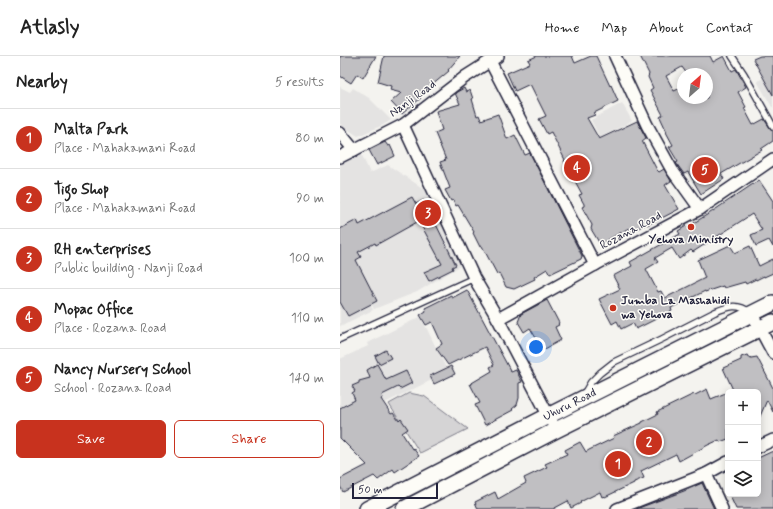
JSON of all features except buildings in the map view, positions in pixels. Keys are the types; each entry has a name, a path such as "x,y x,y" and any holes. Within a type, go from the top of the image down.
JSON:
{"main road":[{"name":"Uhuru Road","path":"367,509 581,399 773,303"},
{"name":"Uhuru Road","path":"404,509 556,430 766,326"}],"street":[{"path":"615,56 650,132 672,170 700,209"},
{"path":"494,58 595,265"},
{"name":"Nanji Road","path":"340,157 403,124 464,77 494,58"},
{"path":"403,124 474,278 498,319 556,430"},
{"path":"340,132 354,150"},
{"name":"Rozana Road","path":"498,319 700,209 773,159"},
{"path":"752,314 766,326 773,353"},
{"path":"761,446 773,440"},
{"path":"617,509 706,474 725,464"},
{"path":"706,474 722,509"}],"lane":[{"path":"732,56 744,74 773,126"},
{"path":"340,339 474,278"}],"shaded area":[{"path":"773,74 773,107 772,107 757,81"},
{"path":"340,87 350,92 353,88 369,98 391,120 358,136 344,127 340,124"},
{"path":"622,103 632,121 600,138 591,120"},
{"path":"360,151 370,173 388,165 427,191 447,233 460,266 417,292 374,309 353,271 373,310 340,326 340,162"},
{"path":"420,317 448,372 340,425 340,359 368,346 367,343"},
{"path":"409,393 424,396 468,429 420,453 389,404"}],"place":[{"name":"Mopac Office","path":"577,168"},
{"name":"Nancy Nursery School","path":"705,170"},
{"name":"RH enterprises","path":"428,213"},
{"name":"Yehova Ministry","path":"691,227"},
{"name":"Jumba La Mashahidi wa Yehova","path":"613,308"},
{"name":"Tigo Shop","path":"649,442"},
{"name":"Malta Park","path":"618,464"}]}
